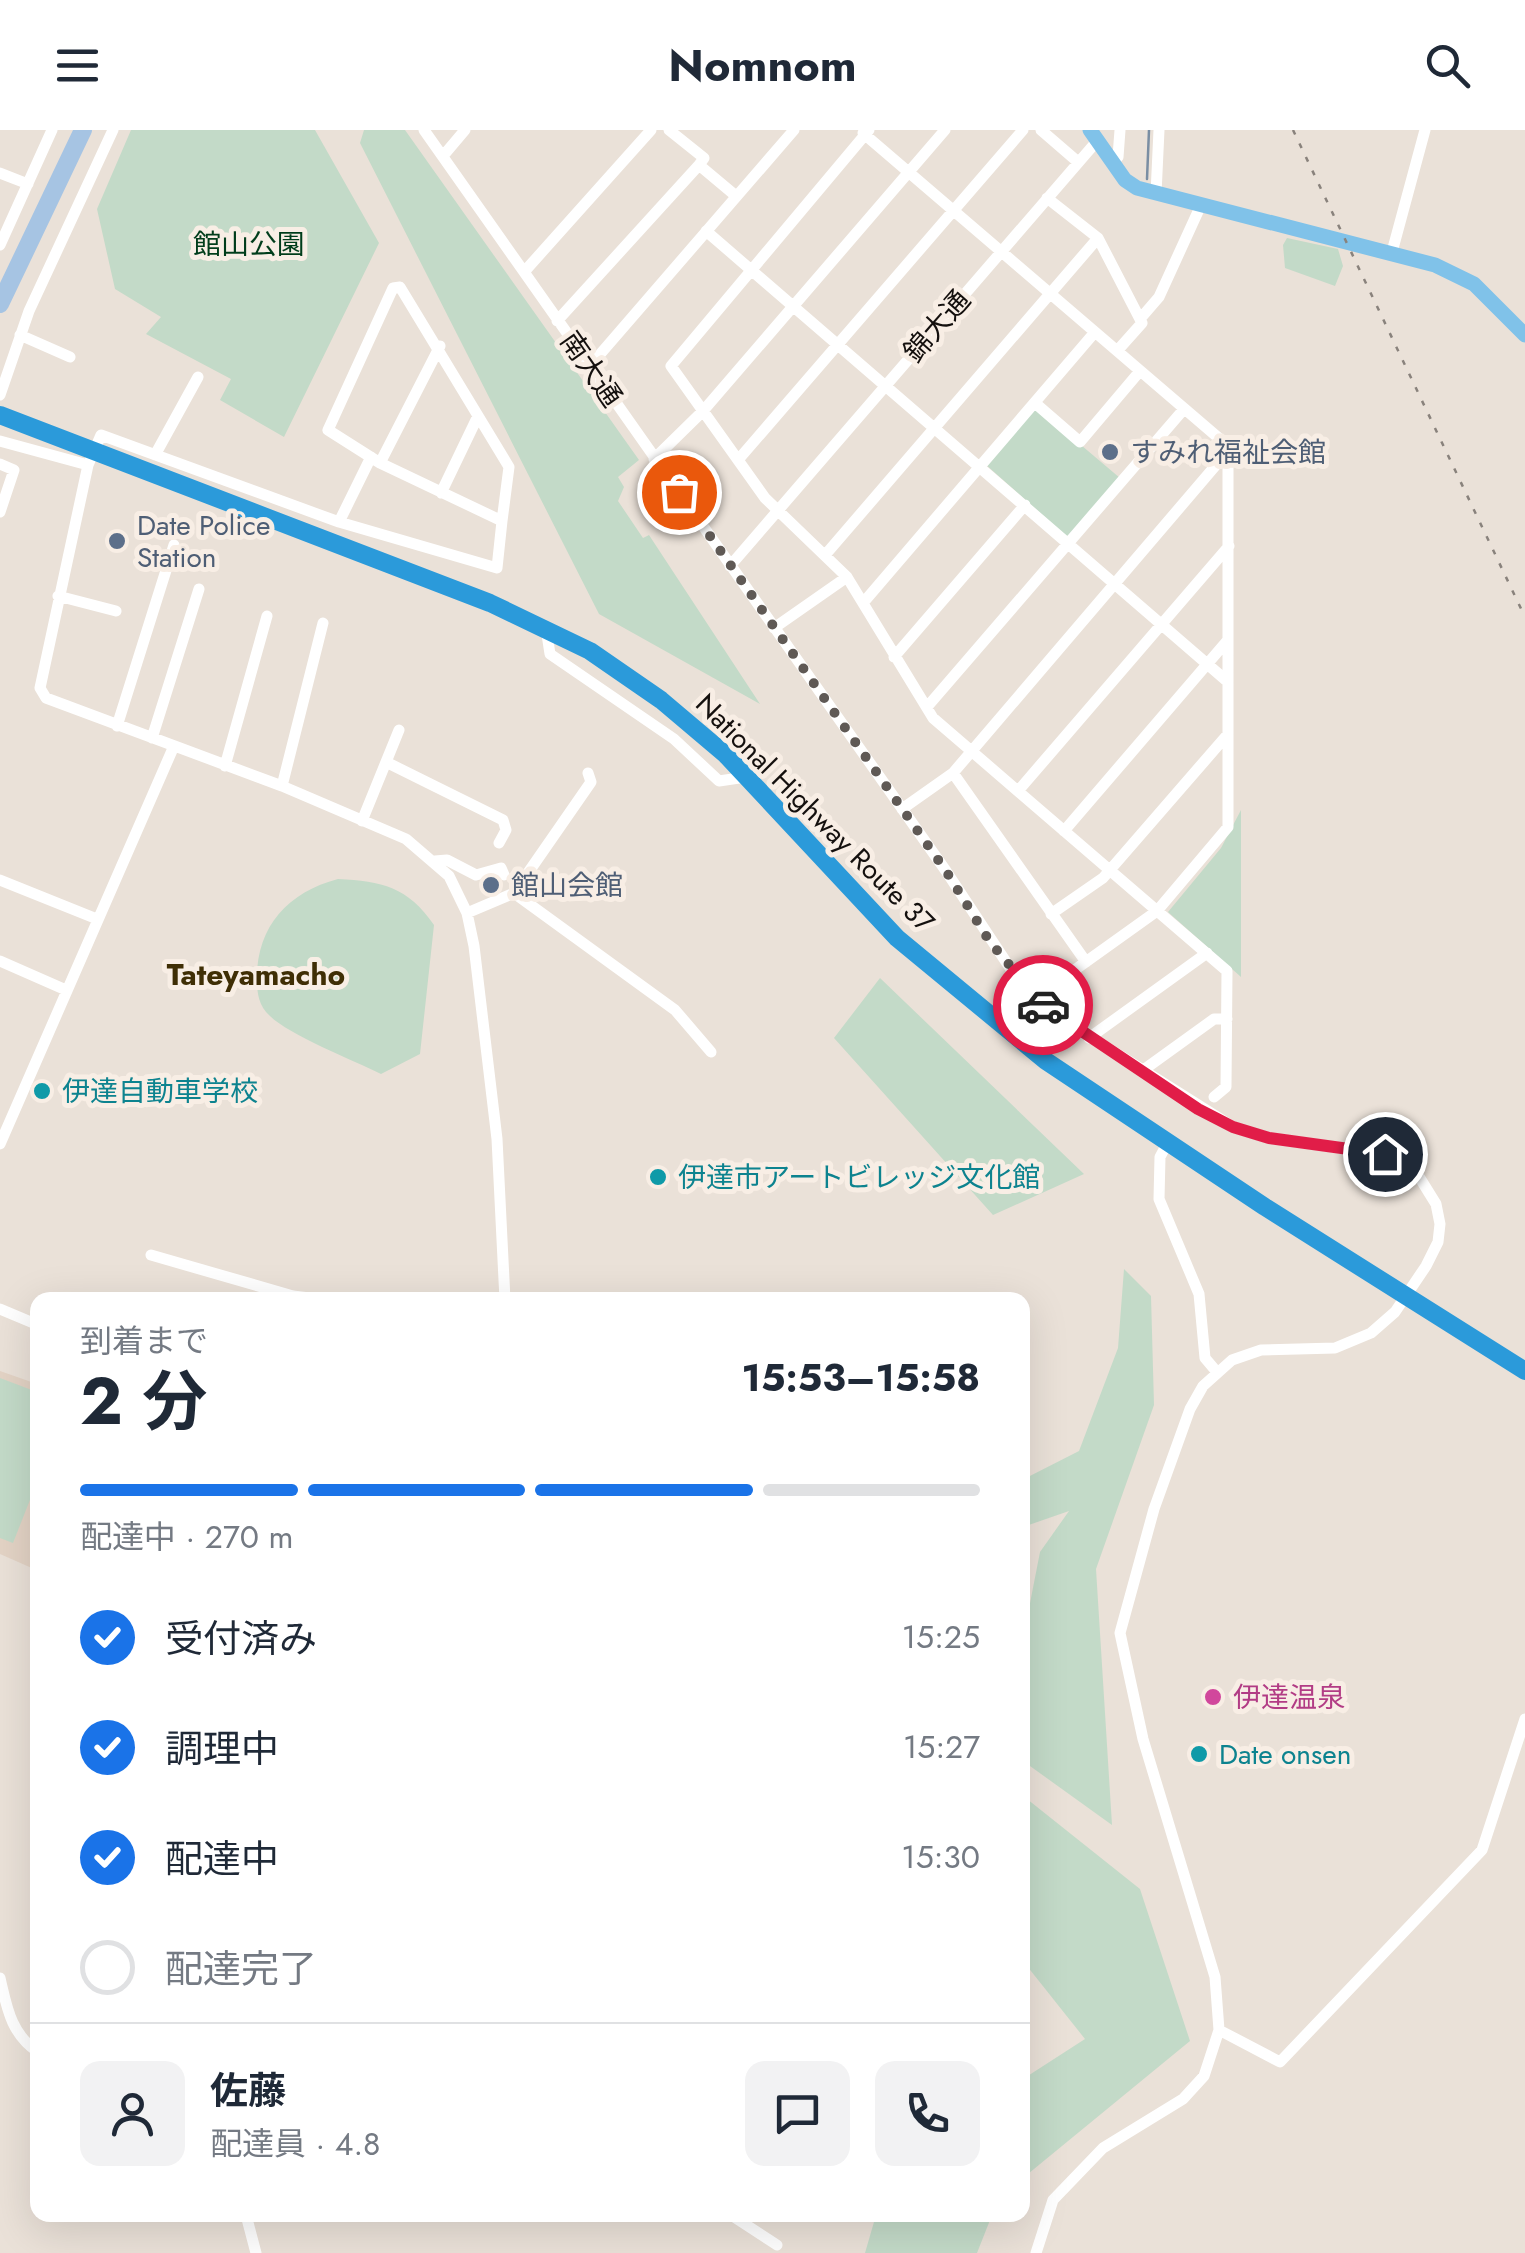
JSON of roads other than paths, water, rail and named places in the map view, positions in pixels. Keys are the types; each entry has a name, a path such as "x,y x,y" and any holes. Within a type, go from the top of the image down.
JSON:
{"highway":[{"name":"National Highway Route 37","path":"2,415 90,458 546,627 590,651 662,700 746,777 897,938 1046,1061 1265,1208 1525,1371"}],"main road":[{"path":"1094,135 1125,180 1156,194 1435,264 1474,284 1525,335"}],"street":[{"path":"0,395 5,362 113,130"},
{"name":"南大通","path":"424,130 902,809 990,942 1034,999 1089,1038 1233,1127 1269,1138 1385,1154 1418,1175 1436,1204 1438,1242 1407,1296 1386,1322 1356,1343 1335,1348 1261,1350 1216,1371"},
{"path":"443,156 465,130"},
{"path":"524,272 651,130"},
{"path":"557,320 704,158 669,130"},
{"path":"589,367 794,130"},
{"path":"654,459 704,411 945,130"},
{"path":"738,460 1023,130"},
{"path":"1041,130 1078,162"},
{"path":"1112,164 1118,157 1120,130"},
{"path":"1156,194 1159,130"},
{"path":"1392,252 1425,130"},
{"path":"0,245 49,131"},
{"path":"1034,999 1157,911 1228,826 1228,451 865,132 672,361 738,460 778,511 847,577 926,707 971,751 1109,871 1157,911 1227,971 1226,1087 1214,1097"},
{"name":"錦大通","path":"730,566 1078,162 1094,135"},
{"path":"699,165 736,196"},
{"path":"0,173 28,184"},
{"path":"1047,198 1098,238 1142,323 1116,351"},
{"path":"1140,319 1158,297 1201,205"},
{"path":"706,232 1228,682"},
{"path":"826,554 1098,238"},
{"path":"502,521 375,460 328,430 393,288 400,287 440,346 509,468 496,568 339,522 101,434 90,458 40,688 46,698 282,786 406,839 449,876 467,913 497,1139 505,1292"},
{"path":"863,603 1095,332"},
{"path":"20,336 70,357"},
{"path":"339,522 440,346"},
{"path":"1035,403 1080,442 1140,371"},
{"path":"154,455 198,378"},
{"path":"926,707 1184,409"},
{"path":"441,493 478,416"},
{"path":"0,441 90,458"},
{"path":"902,809 953,773 1228,451"},
{"path":"0,464 14,470 0,512"},
{"path":"894,656 1025,505"},
{"path":"117,726 174,544"},
{"path":"1018,792 1229,546"},
{"path":"774,628 847,577"},
{"path":"152,738 199,589"},
{"path":"58,596 116,611"},
{"path":"225,766 267,616"},
{"path":"282,786 324,623"},
{"path":"1064,831 1228,640"},
{"path":"362,821 398,730"},
{"path":"1051,914 1109,871 1228,734"},
{"path":"0,1144 174,746"},
{"path":"386,762 504,820 506,830 499,843"},
{"path":"467,913 514,894 574,810 591,782 588,773"},
{"path":"953,773 1086,962"},
{"path":"435,861 447,860 476,875 500,868 504,875"},
{"path":"0,880 97,919"},
{"path":"514,894 674,1010 711,1052"},
{"path":"1089,1038 1207,954"},
{"path":"0,961 66,990"},
{"path":"1142,1071 1214,1019 1227,1019"},
{"path":"1036,2253 1053,2200 1103,2148 1183,2099 1204,2076 1218,2030 1215,1976 1143,1739 1120,1632 1154,1510 1190,1409 1216,1371 1205,1358 1199,1294 1159,1199 1160,1158 1168,1142"},
{"path":"151,1255 279,1292"},
{"path":"0,1309 30,1322"},
{"path":"1218,2030 1280,2062 1482,1850 1525,1718"},
{"path":"0,1978 10,2021 30,2046"},
{"path":"248,2222 256,2253"},
{"path":"742,2222 778,2245"}],"waterway":[{"path":"0,304 83,130"},
{"path":"1147,179 1149,130"}],"railway":[{"path":"1293,130 1525,617"}],"place":[{"name":"すみれ福祉会館","path":"1110,452"},
{"name":"Date Police Station","path":"117,541"},
{"name":"館山会館","path":"491,885"},
{"name":"伊達自動車学校","path":"42,1091"},
{"name":"伊達市アートビレッジ文化館","path":"658,1177"},
{"name":"伊達温泉","path":"1213,1697"},
{"name":"Date onsen","path":"1199,1754"}],"district":[{"name":"Tateyamacho","path":"256,974"}],"park label":[{"name":"館山公園","path":"249,244"}]}
